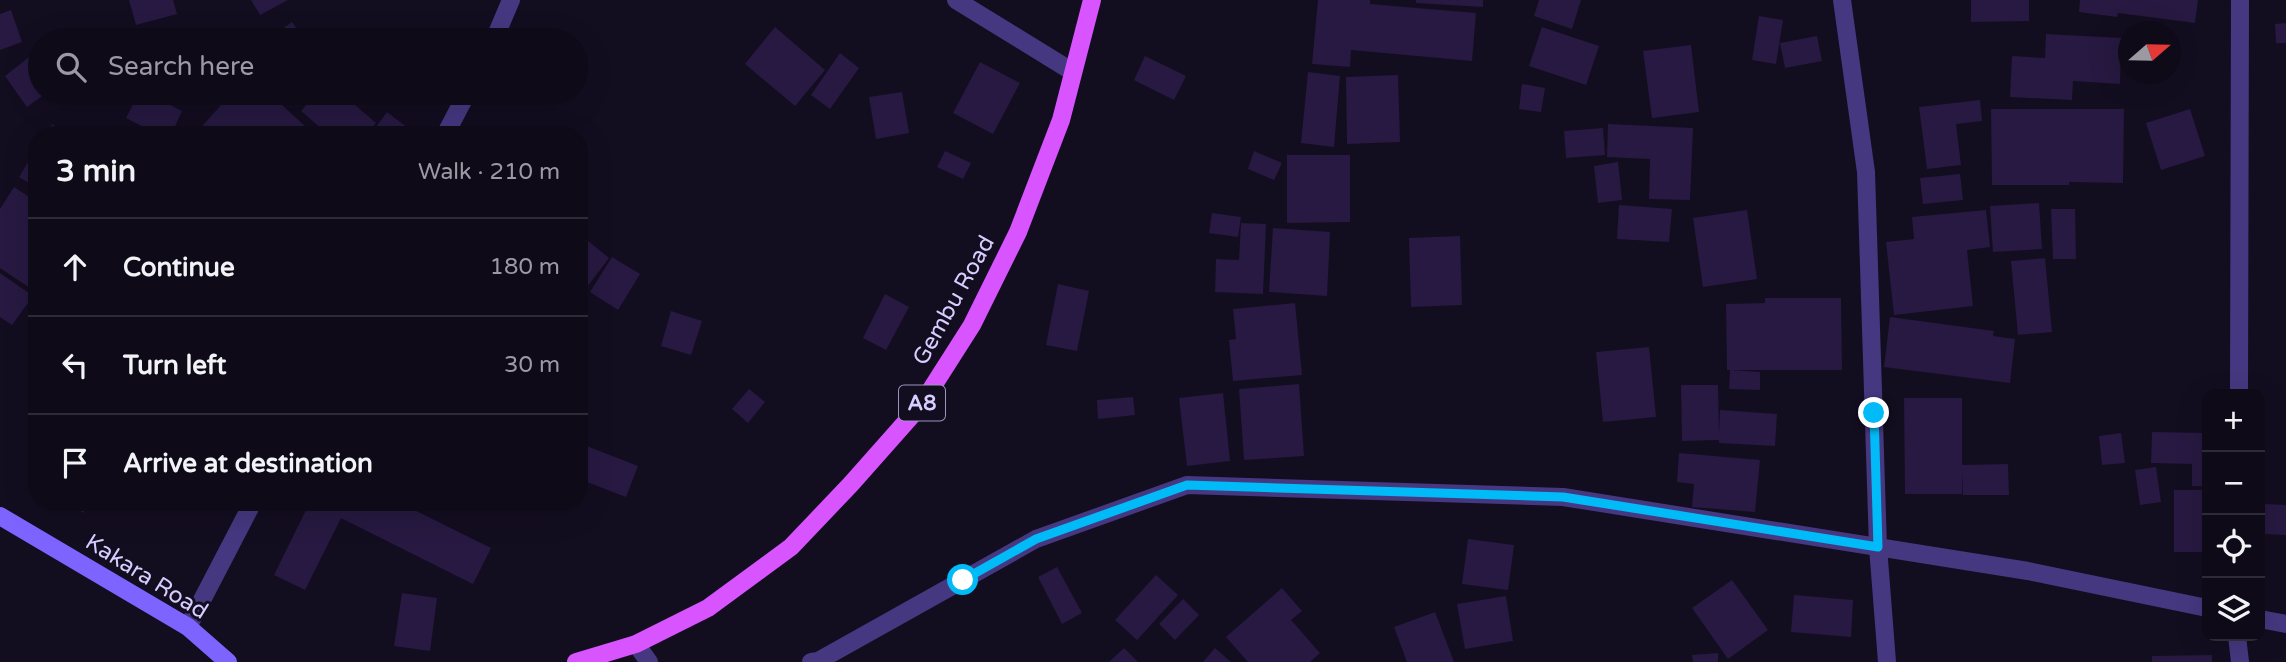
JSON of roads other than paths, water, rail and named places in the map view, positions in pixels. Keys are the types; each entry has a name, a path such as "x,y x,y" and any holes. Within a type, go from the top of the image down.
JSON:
{"main road":[{"name":"Gembu Road","path":"576,662 636,644 708,608 791,547 921,405 972,325 1018,232 1061,120 1092,0"}],"street":[{"path":"499,28 511,0"},
{"path":"956,0 1073,72"},
{"path":"1842,0 1866,172 1878,547 1887,662"},
{"path":"2239,0 2239,389"},
{"path":"450,126 461,105"},
{"path":"811,662 818,661 1036,539 1187,485 1563,497 2028,570 2202,607"},
{"path":"188,627 248,511"},
{"name":"Kakara Road","path":"0,516 188,627 228,662"},
{"path":"2265,620 2286,624"},
{"path":"2238,641 2240,662"},
{"path":"636,644 649,662"}]}
